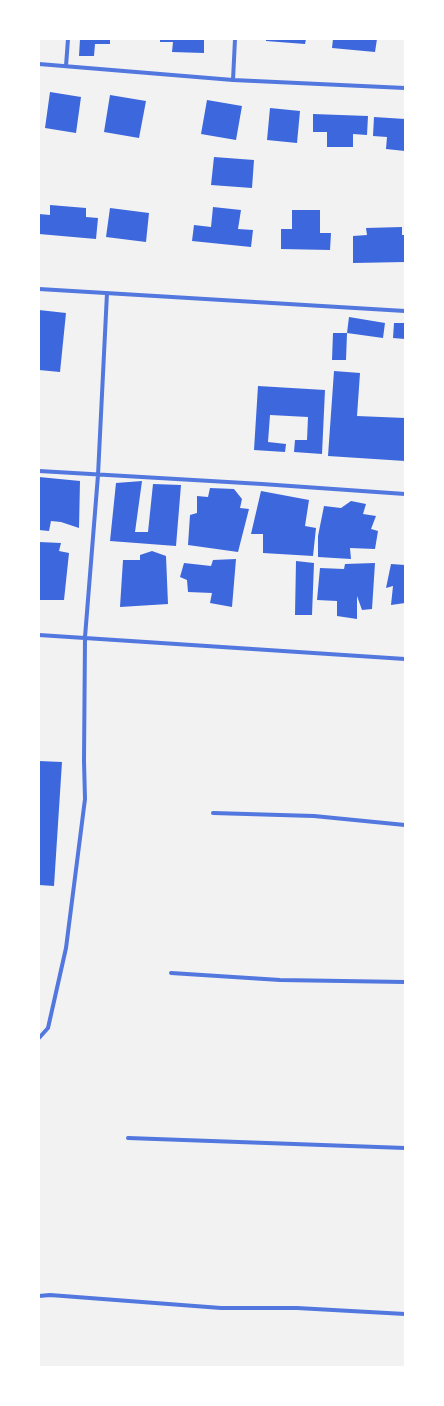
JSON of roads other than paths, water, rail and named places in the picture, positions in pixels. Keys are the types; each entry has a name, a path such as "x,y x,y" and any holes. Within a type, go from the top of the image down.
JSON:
{"street":[{"path":"66,66 68,39"},
{"path":"233,80 235,39"},
{"path":"39,64 233,80 405,88"},
{"path":"39,289 405,311"},
{"path":"39,1038 48,1028 65,956 77,873 85,799 85,637 98,475 107,293"},
{"path":"39,471 405,494"},
{"path":"39,635 405,659"},
{"path":"213,813 314,816 405,825"},
{"path":"171,973 280,980 405,982"},
{"path":"128,1138 405,1148"},
{"path":"39,1296 50,1295 221,1308 297,1308 405,1314"}]}
